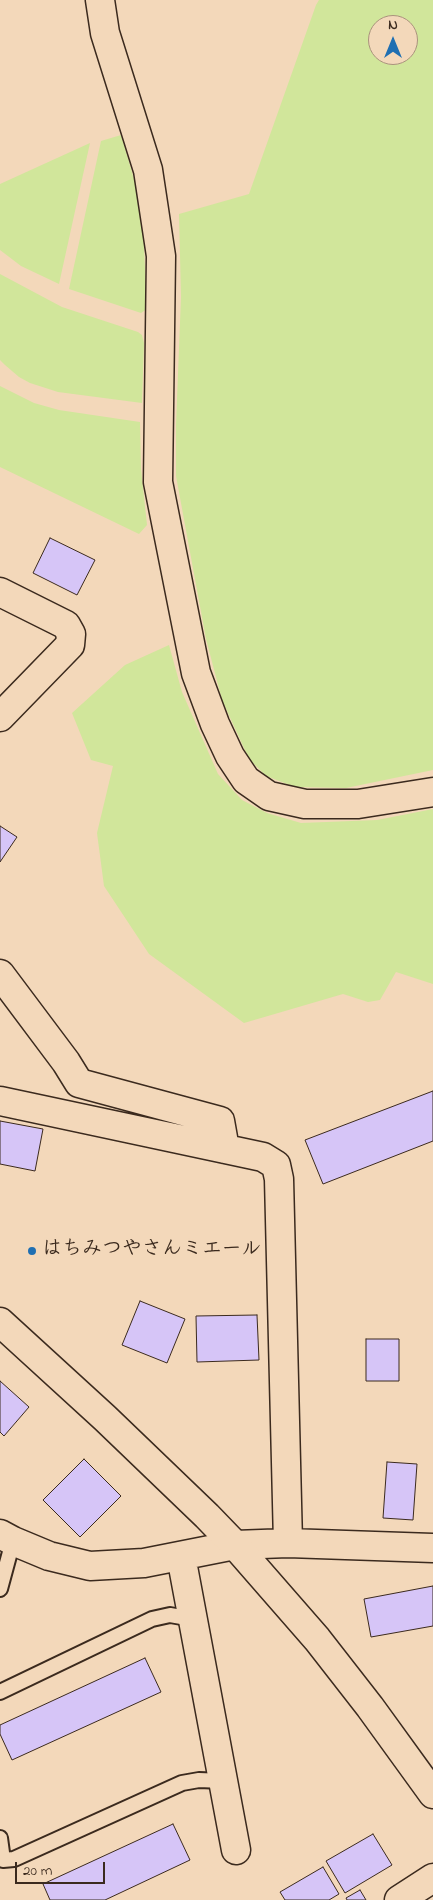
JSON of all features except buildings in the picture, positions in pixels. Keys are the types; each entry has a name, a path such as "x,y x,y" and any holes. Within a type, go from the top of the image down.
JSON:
{"street":[{"path":"100,0 105,33 148,170 162,256 158,482 196,673 215,724 230,756 246,780 269,796 305,804 358,804 433,792"},
{"path":"0,592 66,625 72,634 70,645 0,717"},
{"path":"0,974 66,1062 79,1083 220,1121 225,1149"},
{"path":"0,1101 263,1157 276,1165 279,1179 288,1543"},
{"path":"0,1322 112,1425 235,1545 317,1639 370,1707 433,1794"},
{"path":"6,1538 49,1556 90,1566 144,1563 235,1545 288,1543 433,1548"},
{"path":"181,1556 236,1850"},
{"path":"399,1900 433,1878"}],"lane":[{"path":"0,1589 6,1538"},
{"path":"0,1692 152,1619 170,1615 193,1619"},
{"path":"0,1838 3,1860 14,1860 182,1783 199,1780 223,1782"}],"green space":[{"path":"319,0 433,0 433,770 346,788 295,787 266,776 249,759 222,700 206,639 176,476 181,297 179,214 249,194"},
{"path":"121,135 142,206 147,309 141,313 69,289 101,141"},
{"path":"90,143 59,284 21,266 0,250 0,184"},
{"path":"0,274 62,307 138,332 142,335 144,343 142,403 58,392 30,383 19,377 5,365 0,360"},
{"path":"0,386 34,403 59,410 140,422 141,469 147,525 139,534 0,467"},
{"path":"169,645 182,692 218,774 242,800 267,813 301,823 377,820 433,809 433,984 396,972 380,1000 368,1002 343,994 244,1023 149,954 104,886 97,833 113,766 91,760 72,713 125,665"}],"place":[{"name":"はちみつやさんミエール","path":"32,1251"}]}
